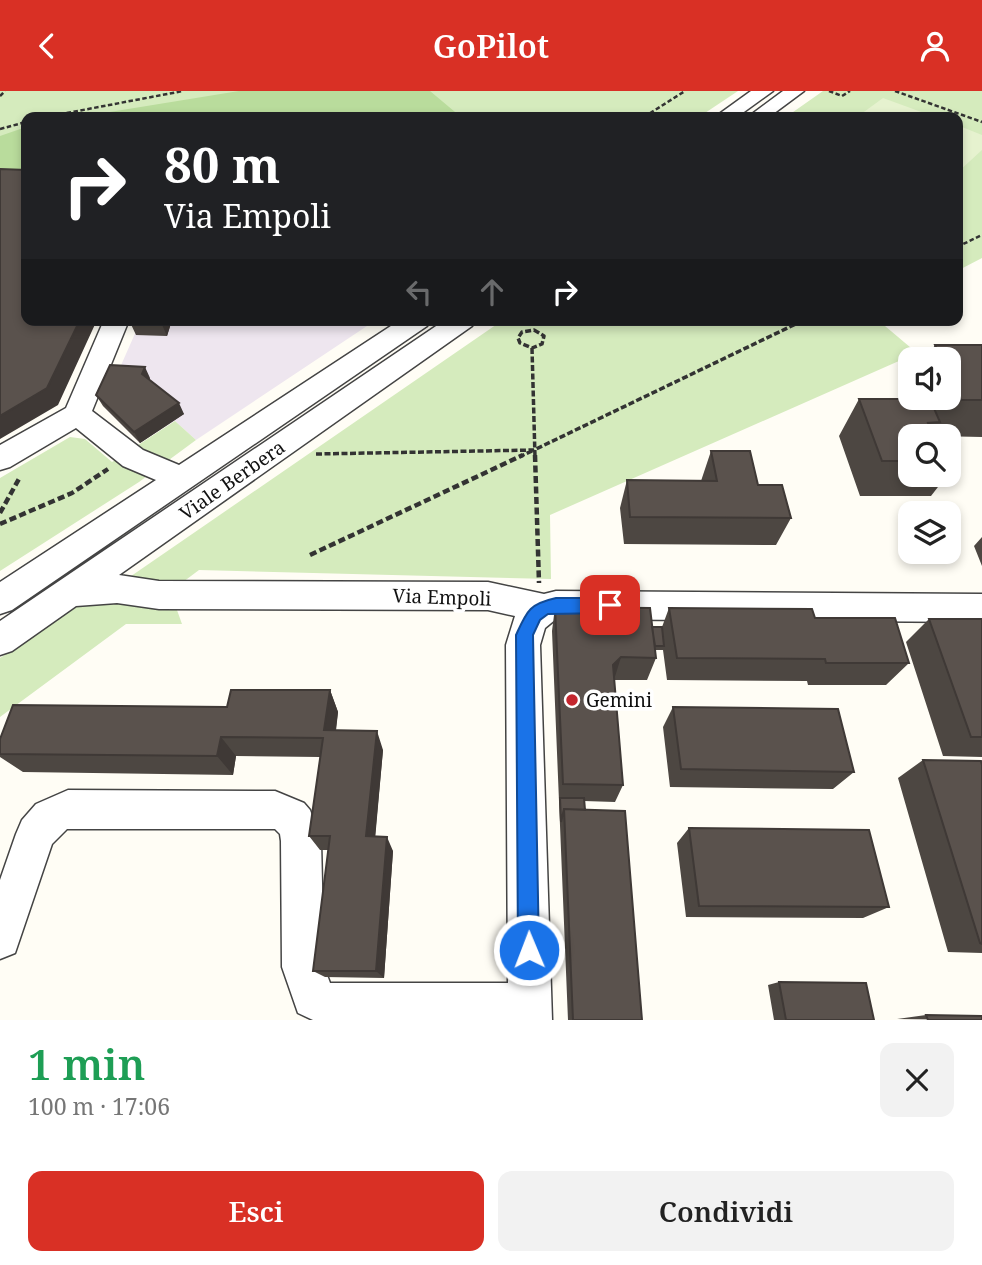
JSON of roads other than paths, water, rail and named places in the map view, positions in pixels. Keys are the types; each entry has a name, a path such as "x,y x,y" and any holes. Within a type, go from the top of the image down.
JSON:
{"street":[{"path":"730,112 737,99 746,91"},
{"path":"732,112 764,91"},
{"path":"764,112 795,91"},
{"path":"0,459 76,414 114,326"},
{"name":"Viale Berbera","path":"0,600 409,326"},
{"name":"Viale Berbera","path":"0,641 454,326"},
{"path":"76,414 128,454 180,478"},
{"name":"Via Empoli","path":"70,592 117,589 159,595 541,596 556,605 982,608"},
{"path":"0,938 36,834 44,821 56,812 68,809 275,810 289,814 297,822 301,841 303,967 313,998 330,1005 530,1013 523,645 541,596"}],"place":[{"name":"Gemini","path":"572,700"}]}
